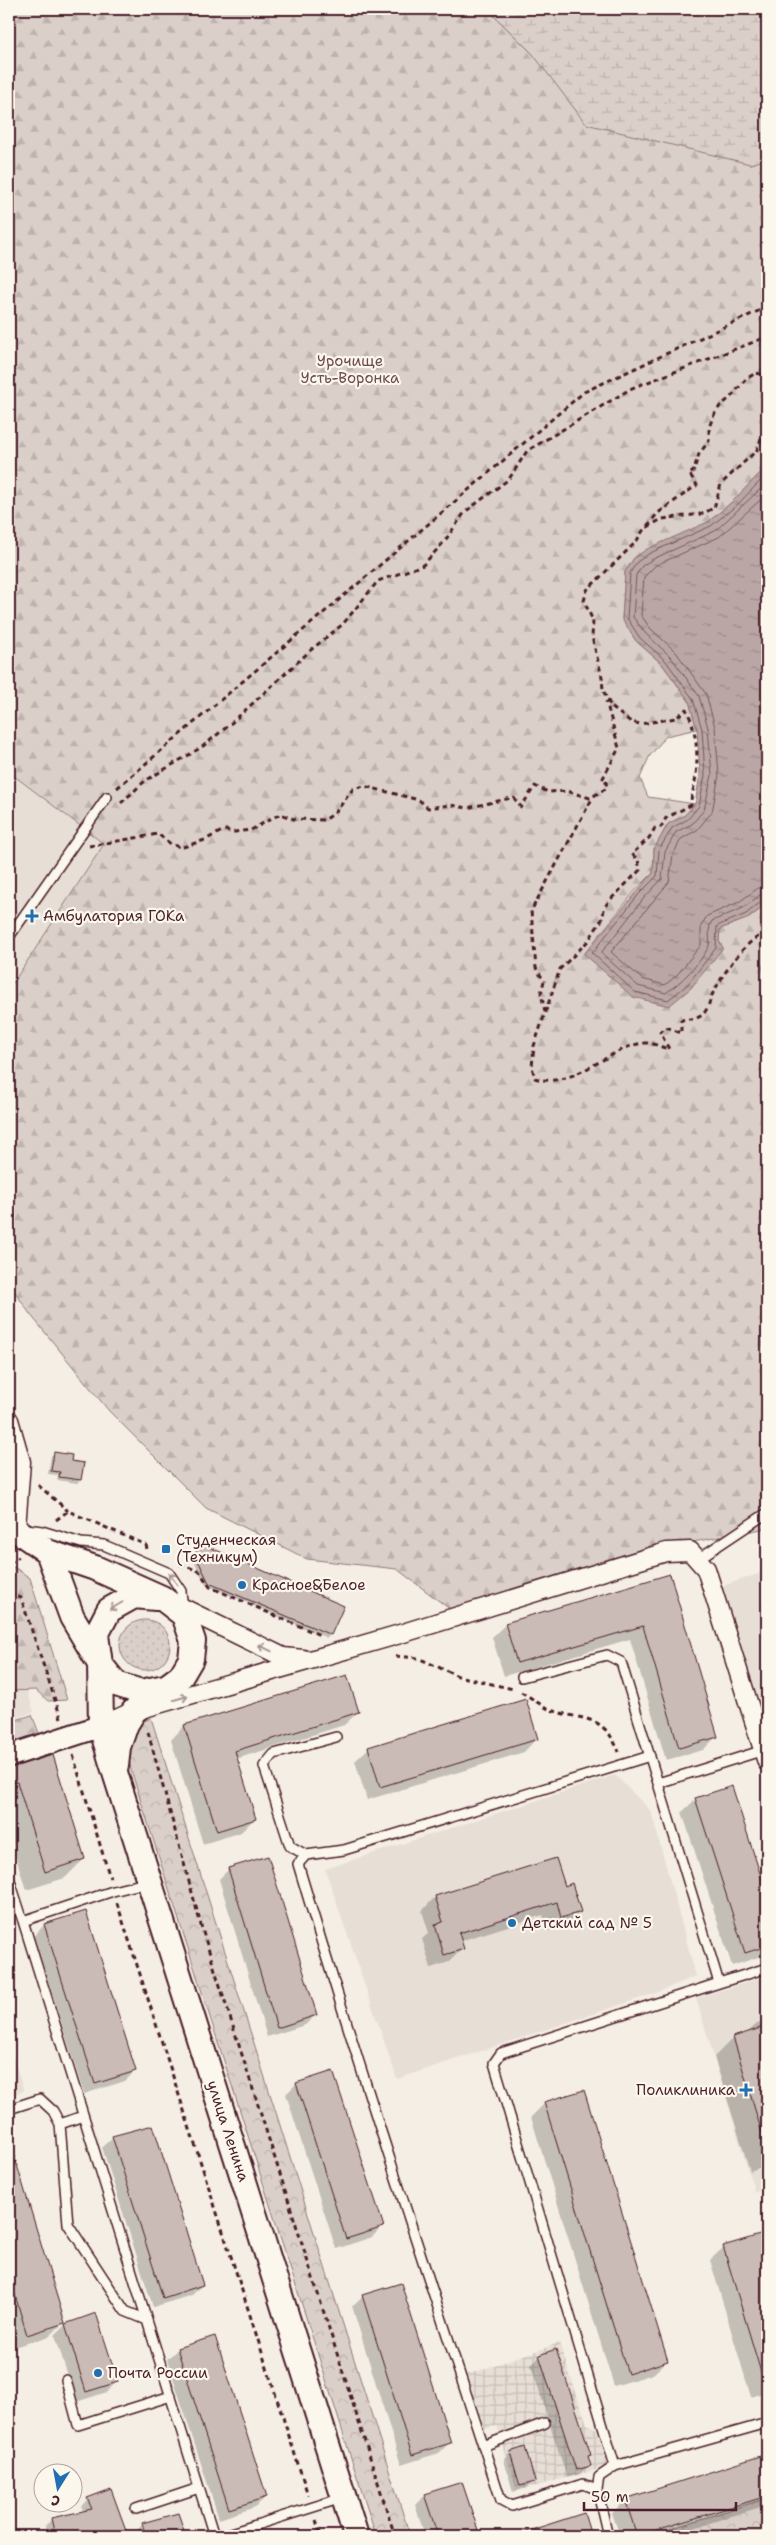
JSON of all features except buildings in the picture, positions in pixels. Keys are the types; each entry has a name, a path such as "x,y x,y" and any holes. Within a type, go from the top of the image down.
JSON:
{"main road":[{"path":"12,1527 48,1552 95,1568 172,1603 184,1615 193,1641 191,1659 181,1676 138,1710 126,1724 118,1747 116,1773"},
{"path":"48,1552 72,1618 100,1664 116,1684 141,1692 166,1687"},
{"path":"100,1664 96,1635 109,1610 134,1596 172,1603"},
{"name":"улица Ленина","path":"100,1664 101,1726 356,2536"}],"street":[{"path":"9,1420 20,1462 12,1527"},
{"path":"9,1756 101,1726 138,1710 311,1660 666,1552 694,1555 706,1569 765,1756"},
{"path":"172,1603 283,1657 311,1660"}],"lane":[{"path":"9,937 108,797"},
{"path":"694,1555 767,1513"},
{"path":"12,1527 42,1531 82,1543 104,1545 169,1573 181,1591 172,1603"},
{"path":"522,1677 607,1655 621,1662 719,1983"},
{"path":"336,1738 274,1754 264,1766 290,1846 306,1855 344,1850 650,1756"},
{"path":"658,1783 765,1756"},
{"path":"306,1855 298,1864 354,2050 501,2500 512,2506 583,2484 597,2489"},
{"path":"9,1878 214,2536"},
{"path":"23,1921 113,1891 149,1882"},
{"path":"616,2466 494,2063 501,2053 767,1968"},
{"path":"9,2109 40,2100 53,2111 60,2124 68,2224 125,2311 147,2320"},
{"path":"60,2124 83,2116"},
{"path":"66,2380 78,2424 171,2396"},
{"path":"608,2536 597,2489 599,2477 616,2466 767,2423"},
{"path":"483,2446 545,2424"},
{"path":"136,2509 200,2488"},
{"path":"221,2536 344,2497"}],"path":[{"path":"108,797 584,392 767,307"},
{"path":"115,809 145,781 202,747 228,726 312,649 343,624 378,581 424,564 444,542 465,512 508,478 527,451 632,388 767,337"},
{"path":"68,852 83,847 158,834 172,845 183,846 205,840 224,830 243,832 252,830 283,814 294,818 324,820 334,814 353,790 364,786 419,800 428,808 450,805 467,808 511,798 514,798 518,806 521,807 535,786 548,792 567,791 583,798 594,796 607,788 606,782 602,780 619,748 592,637 593,621 584,601 587,590 636,542 658,513 697,485 689,473 693,472 703,447 709,441 709,427 720,406 746,380 756,373 767,375"},
{"path":"644,529 662,519 701,514 714,508 717,491 721,484 757,450 767,421"},
{"path":"606,698 618,714 636,724 658,723 676,718 686,709 694,726 695,781 690,795 691,805 666,818 661,827 655,828 649,838 634,850 632,854 638,860 640,870 609,901 604,908 603,918 588,941 560,969 532,1057 535,1078 539,1080 572,1076 627,1048 643,1043 663,1046 666,1050 669,1049 660,1032 666,1027 681,1033 681,1020 693,1020 704,1014 718,986 738,956 755,937 767,932"},
{"path":"545,1012 541,993 544,982 536,968 531,911 594,796"},
{"path":"9,1593 21,1598 68,1737 113,1891 321,2536"},
{"path":"387,1655 418,1658 458,1676 487,1684 508,1686 550,1710 585,1718 605,1727 627,1763"},
{"path":"138,1710 202,1929 395,2536"}],"shaded area":[{"name":"Амбулатория ГОКа","path":"9,772 104,844 9,989"},
{"path":"767,1571 767,1754 714,1589"},
{"path":"9,1635 34,1712 9,1720"},
{"name":"Детский сад № 5","path":"615,1775 651,1811 696,1976 656,1993 397,2079 325,1869"},
{"name":"Поликлиника","path":"767,1976 767,2183 755,2193 696,1998"},
{"path":"9,2045 24,2091 9,2096"},
{"path":"559,2343 587,2424 597,2429 607,2467 517,2491 497,2426 485,2429 466,2375"}],"green space":[{"name":"Урочище Усть-Воронка","path":"9,9 487,9 532,53 750,164 767,159 767,466 733,501 708,522 634,558 625,572 622,619 636,641 662,664 689,701 697,729 666,736 649,757 640,778 648,797 695,804 685,815 668,824 654,849 653,873 635,891 584,954 707,966 723,948 719,941 720,929 749,918 767,904 767,1528 629,1554 451,1610 397,1569 307,1559 206,1508 109,1411 30,1314 9,1283 9,989 104,844 9,772"},
{"path":"487,9 767,9 767,159 750,164 586,124 532,53"},
{"path":"14,1567 30,1578 67,1700 48,1701 36,1690 9,1691 9,1570"},
{"path":"145,1620 163,1627 170,1645 163,1663 145,1670 127,1663 120,1645 127,1627"},
{"path":"32,1715 39,1733 9,1743 9,1722"},
{"path":"151,1718 410,2536 376,2536 131,1770 127,1748 138,1724"},
{"path":"767,2498 767,2532 756,2536 648,2536"}],"water":[{"path":"767,466 767,904 749,918 720,929 719,941 723,948 691,988 669,1006 633,997 584,954 653,873 654,849 668,824 685,815 695,804 700,774 697,729 689,701 662,664 636,641 622,619 625,572 634,558 647,549 708,522 733,501"}],"place":[{"name":"Амбулатория ГОКа","path":"32,916"},
{"name":"Студенческая (Техникум)","path":"166,1549"},
{"name":"Красное&Белое","path":"242,1585"},
{"name":"Детский сад № 5","path":"512,1923"},
{"name":"Поликлиника","path":"746,2090"},
{"name":"Почта России","path":"98,2373"}]}
